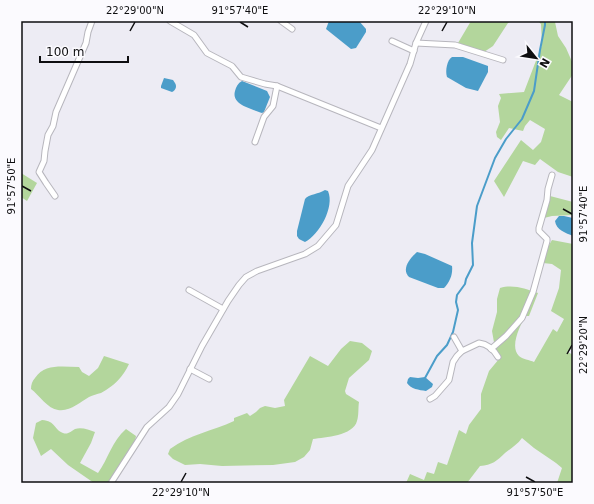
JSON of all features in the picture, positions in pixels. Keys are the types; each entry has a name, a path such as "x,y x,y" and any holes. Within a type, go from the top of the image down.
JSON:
{"street":[{"path":"56,196 46,184 40,172 44,161 48,135 53,126 56,112 86,43 92,21"},
{"path":"170,21 194,35 207,54 232,66 241,77 277,86 381,128"},
{"path":"281,21 292,28"},
{"path":"111,483 147,427 173,402 223,308 233,292 246,277 268,266 305,254 318,246 333,230 339,220 348,186 368,158 410,64 416,43 426,21"},
{"path":"392,41 414,51"},
{"path":"416,43 455,45 503,60"},
{"path":"255,142 264,117 273,106 277,86"},
{"path":"491,349 506,336 522,318 533,292 548,241 539,231 539,228 552,175"},
{"path":"190,290 223,308"},
{"path":"454,337 462,351"},
{"path":"430,399 435,396 449,380 452,362 462,351 482,343 491,349 498,357"},
{"path":"190,369 209,378"}],"green space":[{"path":"471,21 511,21 508,23 493,46 484,52 458,43"},
{"path":"538,21 555,22 558,36 566,48 573,64 573,74 559,95 573,102 573,177 558,172 540,159 535,165 523,161 504,197 494,181 521,140 533,150 541,142 545,129 530,120 523,131 509,128 501,140 497,137 496,132 500,122 498,106 501,98 499,94 524,92 542,45 541,24"},
{"path":"21,173 37,183 27,201 21,197"},
{"path":"550,196 573,202 573,215 544,218"},
{"path":"552,240 573,244 573,347 568,352 573,355 573,483 557,483 562,468 522,438 516,445 491,464 480,466 467,483 406,483 410,474 424,480 427,472 434,474 438,462 447,465 459,430 466,434 469,425 481,409 481,394 489,371 499,359 495,348 492,331 497,312 497,299 500,288 515,287 538,293 529,316 525,316 515,341 516,352 520,357 534,362 553,329 557,332 564,319 551,311 559,288 561,270 552,264 543,263 546,250"},
{"path":"350,341 362,343 372,351 369,360 349,378 345,391 346,394 359,402 357,421 350,430 338,435 313,439 310,450 304,457 295,462 273,465 185,465 173,459 168,454 170,449 185,440 234,421 234,418 247,413 250,416 265,406 275,408 285,406 284,400 310,356 328,366 341,349"},
{"path":"104,356 129,364 127,369 118,381 110,387 67,410 54,409 31,389 33,380 39,373 49,368 79,367 82,372 89,376 98,368"},
{"path":"42,420 50,422 60,432 68,433 80,428 95,432 80,463 98,473 117,439 126,429 136,436 135,441 109,481 107,483 94,483 68,465 51,449 41,456 33,438 36,423"}],"water":[{"path":"329,21 359,21 366,29 366,32 356,48 351,49 326,29"},
{"path":"463,57 488,66 488,72 478,91 466,88 447,77 447,66 450,58"},
{"path":"164,78 173,80 176,84 175,89 172,92 161,88"},
{"path":"242,81 267,91 270,97 264,112 262,113 243,106 236,100 235,90 238,84"},
{"path":"325,190 328,191 330,197 324,220 315,233 305,242 299,239 297,236 297,231 305,199"},
{"path":"559,216 573,218 573,236 557,227 555,221"},
{"path":"417,252 452,266 451,278 444,288 438,288 409,277 406,267 409,260"},
{"path":"410,377 425,377 433,384 432,387 426,391 413,388 407,383"}],"waterway":[{"path":"425,378 437,356 447,345 453,332 458,310 456,302 457,295 465,284 473,265 472,243 477,206 495,158 506,139 522,119 534,91 545,21"}]}
